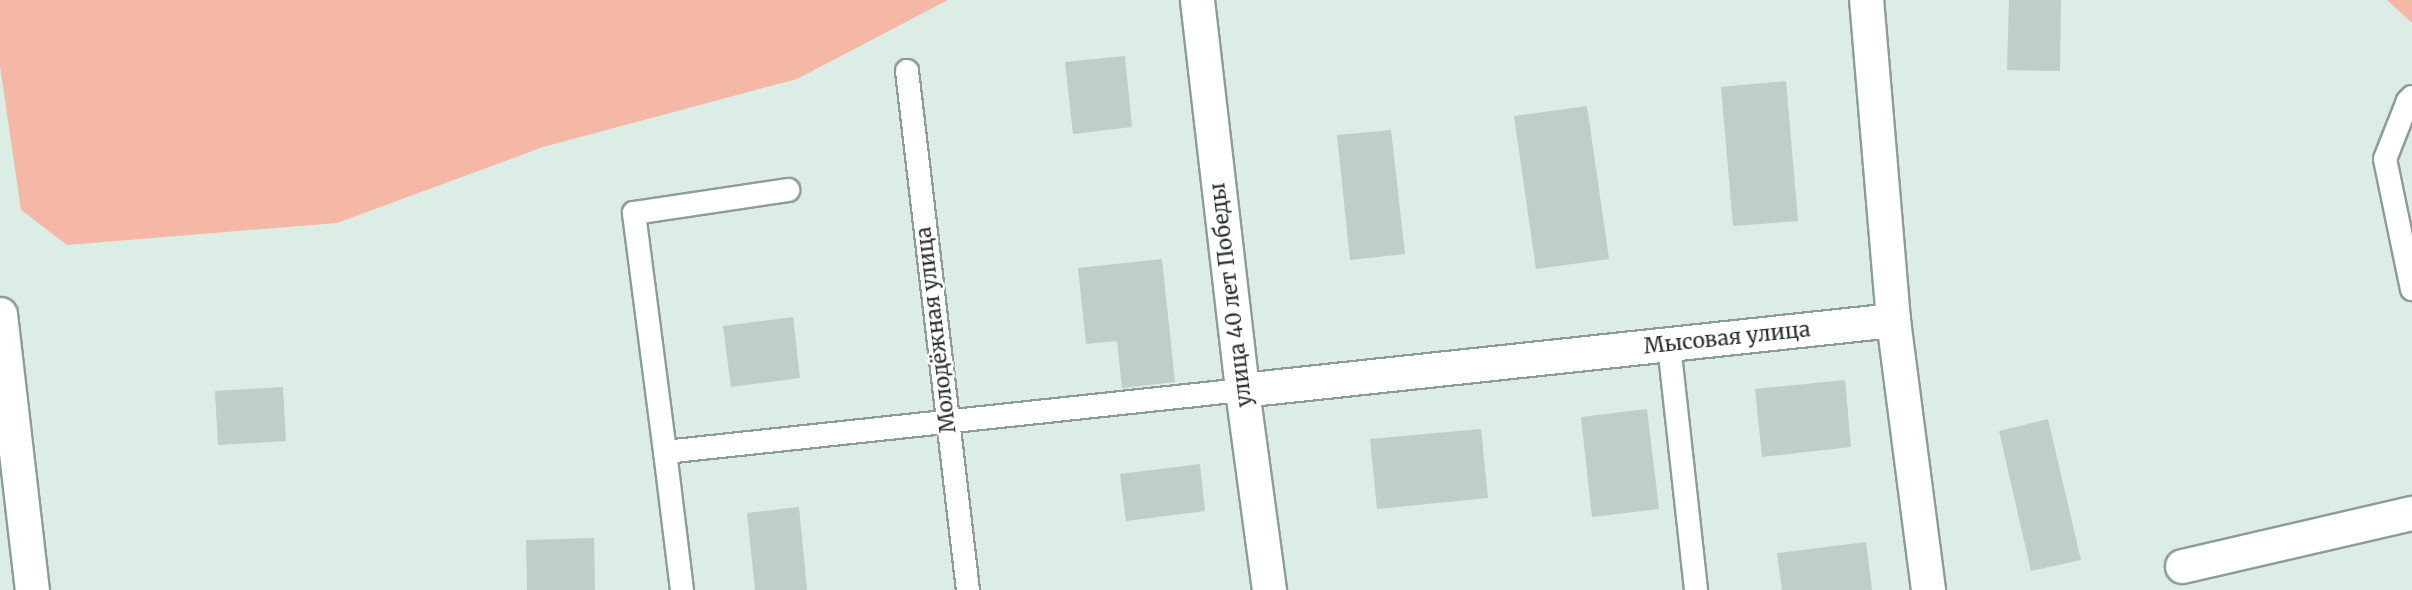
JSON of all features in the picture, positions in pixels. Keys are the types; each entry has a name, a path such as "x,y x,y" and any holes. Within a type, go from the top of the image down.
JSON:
{"street":[{"name":"улица 40 лет Победы","path":"1197,0 1242,390 1269,590"},
{"path":"1866,0 1893,320 1928,590"},
{"path":"0,314 32,590"},
{"name":"Мысовая улица","path":"1242,390 1893,320"},
{"path":"2182,566 2412,513"}],"lane":[{"name":"Молодёжная улица","path":"907,71 968,590"},
{"path":"2412,97 2408,101 2385,159 2412,289"},
{"path":"682,590 634,213 789,190"},
{"path":"1669,345 1696,590"},
{"path":"665,452 1242,390"}],"shaded area":[{"path":"0,0 948,0 797,79 543,147 337,223 67,245 21,210 0,66"},
{"path":"2387,0 2412,0 2412,23"}],"building":[{"path":"2009,0 2061,0 2060,71 2007,70"},
{"path":"1125,56 1132,127 1073,134 1065,62"},
{"path":"1786,81 1798,221 1733,226 1721,87"},
{"path":"1587,106 1609,259 1536,269 1514,116"},
{"path":"1391,130 1405,254 1350,260 1337,135"},
{"path":"1162,259 1175,382 1122,388 1117,341 1086,344 1078,268"},
{"path":"793,317 800,378 731,387 723,326"},
{"path":"1845,380 1851,447 1762,457 1755,389"},
{"path":"283,387 286,441 218,445 215,391"},
{"path":"1647,409 1659,509 1592,517 1581,417"},
{"path":"2048,419 2081,560 2031,571 1999,431"},
{"path":"1481,429 1488,498 1377,509 1370,439"},
{"path":"1200,464 1205,511 1126,521 1120,474"},
{"path":"799,507 807,590 755,590 747,513"},
{"path":"594,538 595,590 527,590 526,540"},
{"path":"1866,542 1872,590 1782,590 1777,553"}]}
